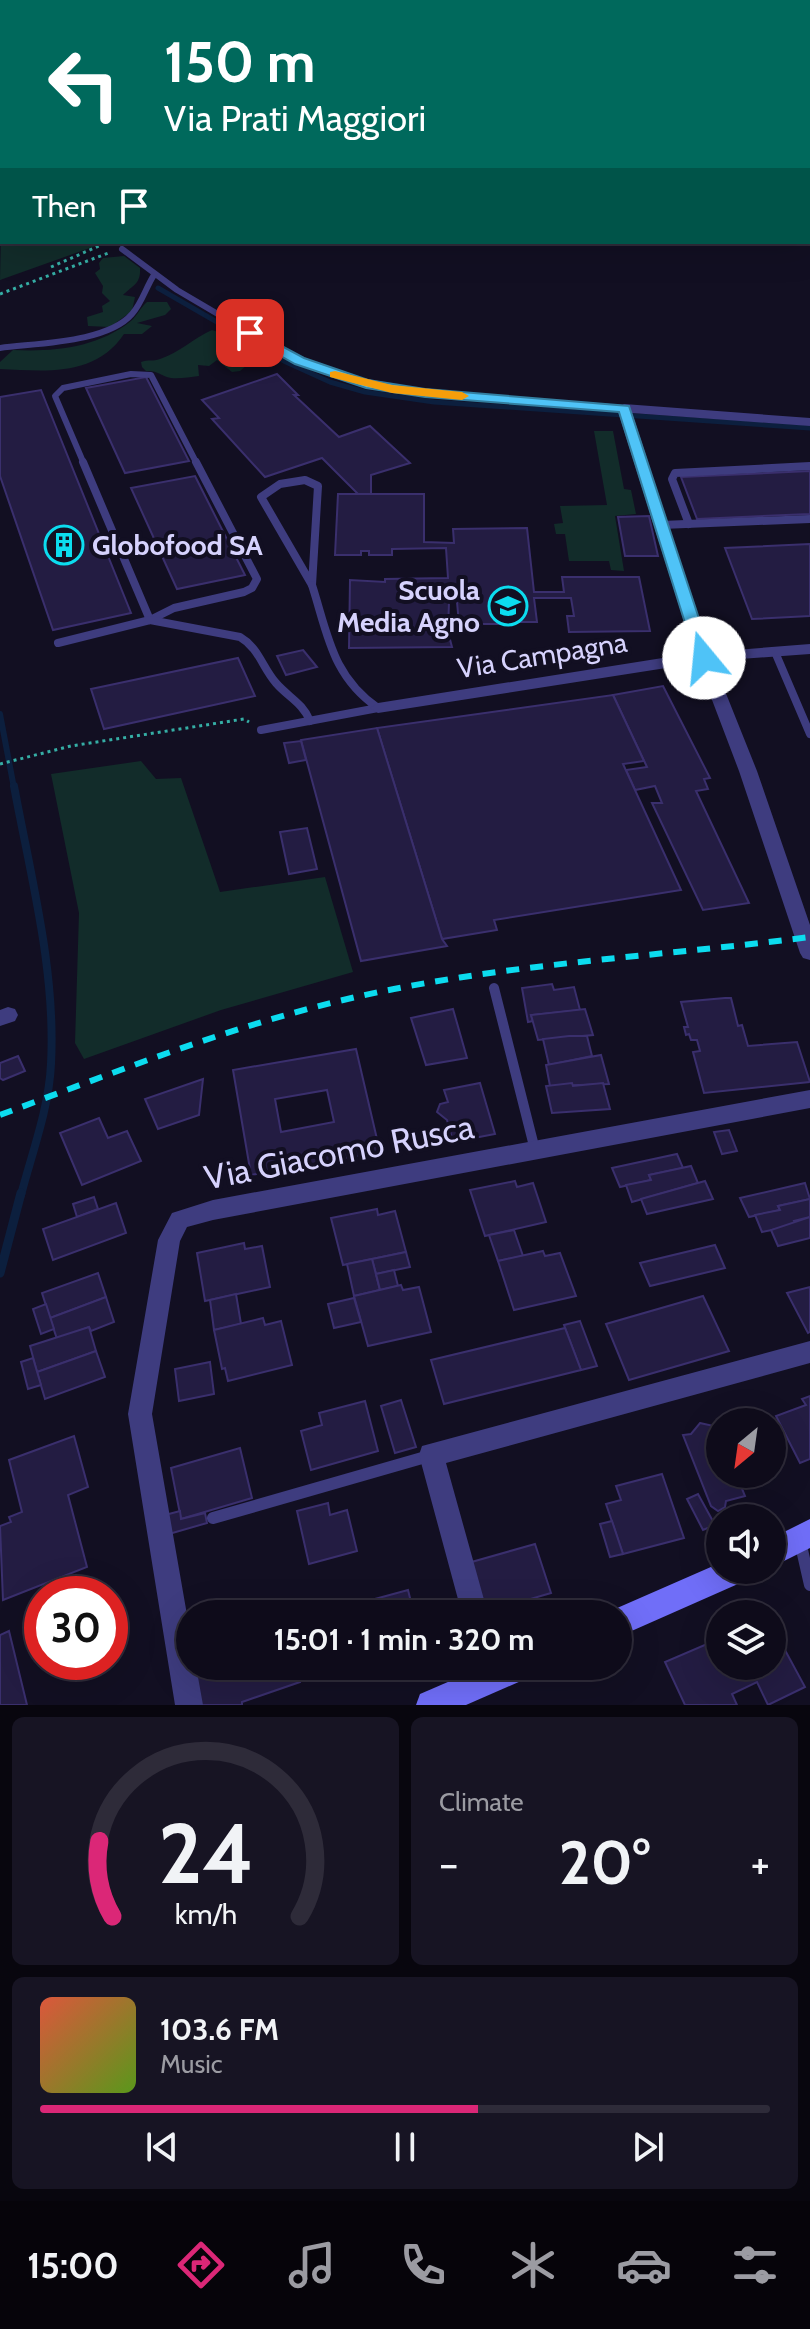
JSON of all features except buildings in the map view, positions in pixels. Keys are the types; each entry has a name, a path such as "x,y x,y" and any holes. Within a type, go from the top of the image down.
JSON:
{"main road":[{"path":"786,1546 805,1536"},
{"path":"632,1616 706,1584"},
{"path":"431,1705 480,1680"}],"street":[{"path":"810,422 627,416 704,658 748,771 810,953"},
{"name":"Via Campagna","path":"378,708 678,659 810,649"},
{"name":"Via Giacomo Rusca","path":"189,1705 140,1414 144,1374 174,1228 180,1220 194,1214 810,1099"},
{"path":"471,1600 431,1455 810,1352"}],"lane":[{"path":"122,249 154,275 274,347 321,370 353,380 425,393 627,416"},
{"path":"0,348 90,334 117,326 133,314 154,275"},
{"path":"58,643 150,620 174,608 252,588 257,584 255,572 149,374 131,374 58,390 55,396 150,620"},
{"path":"689,524 672,479 675,473 810,466"},
{"path":"312,585 318,486 313,481 301,479 274,487 261,497 312,585 334,656 345,678 356,693 378,708"},
{"path":"662,525 810,519"},
{"path":"150,620 247,640 257,650 274,682 305,708 310,721"},
{"path":"775,652 810,734"},
{"name":"Via Campagna","path":"261,730 378,708"},
{"path":"494,988 535,1150"},
{"path":"213,1518 431,1455"},
{"path":"805,1536 810,1585"}],"path":[{"path":"51,267 103,244"},
{"path":"0,294 122,249"},
{"path":"0,764 71,746 244,719 261,730"}],"green space":[{"path":"1,244 101,244 0,280"},
{"path":"124,256 140,268 138,281 123,295 135,297 132,311 110,327 88,326 87,317 103,312 102,306 110,301 102,293 103,286 95,273 100,269 99,263 103,258"},
{"path":"147,302 167,302 171,309 165,315 137,323 152,326 142,334 124,334 99,358 52,370 0,369 0,362 13,350 59,349 104,337 131,321"},
{"path":"212,330 245,341 248,364 240,371 232,372 217,360 209,366 198,365 199,376 185,378 171,378 142,367 141,362 167,356"},
{"path":"594,431 613,431 624,489 631,490 636,514 615,516 624,571 611,570 609,561 569,561 565,534 556,534 554,524 563,523 560,506 607,505"},
{"path":"141,761 156,779 181,778 220,892 325,877 353,972 221,1010 84,1059 75,1043 79,913 51,774"}],"waterway":[{"path":"158,288 286,362 330,382 365,392 434,402 810,428"},
{"path":"0,714 14,788"},
{"path":"14,786 41,925 52,1029 47,1097 21,1195"},
{"path":"0,1273 21,1193"}],"railway":[{"path":"0,1115 194,1044 343,1000 497,972 810,937"}],"slow traffic":[{"path":"335,375 392,389 462,396"}],"place":[{"name":"Globofood SA","path":"64,545"},
{"name":"Scuola Media Agno","path":"508,606"}],"route":[{"path":"250,333 300,361 366,384 425,393 624,408 704,658"}]}
